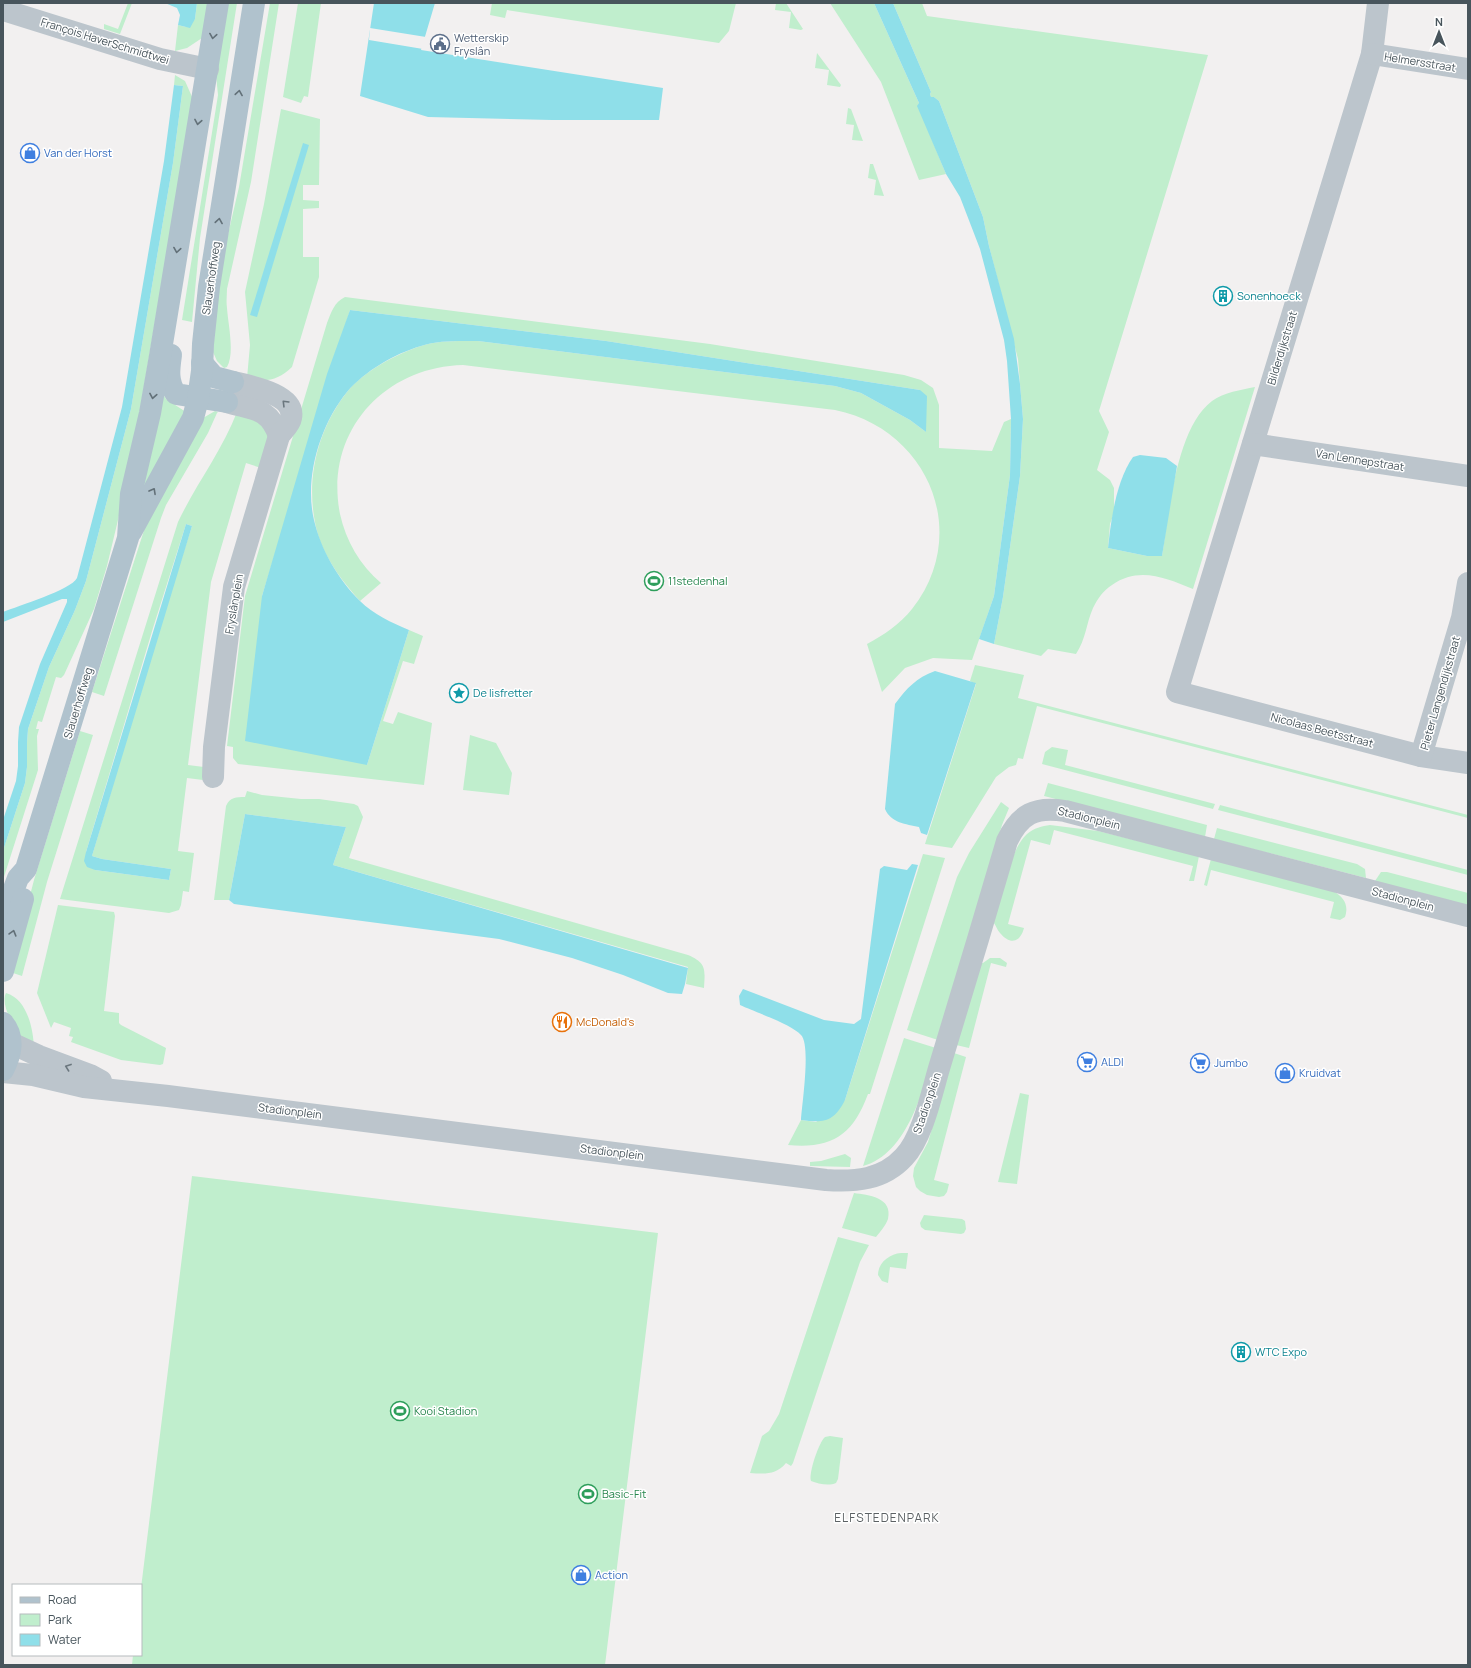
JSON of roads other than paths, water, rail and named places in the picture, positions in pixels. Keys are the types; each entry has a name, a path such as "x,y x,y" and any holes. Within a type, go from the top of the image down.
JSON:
{"main road":[{"name":"Slauerhoffweg","path":"128,538 131,494 150,413 218,3"},
{"name":"Slauerhoffweg","path":"3,918 18,878 26,868 128,538 193,418 198,398 209,287 254,3"},
{"path":"167,316 175,332 169,367 169,379 176,394 227,402"},
{"path":"202,363 214,377 233,382"},
{"name":"Slauerhoffweg","path":"3,971 28,881 26,868"},
{"path":"3,1023 7,1027 11,1043 9,1058 3,1071"}],"street":[{"name":"Bilderdijkstraat","path":"1177,692 1372,54 1378,3"},
{"name":"François HaverSchmidtwei","path":"3,10 160,59 208,69"},
{"name":"Helmersstraat","path":"1372,54 1468,69"},
{"name":"Fryslânplein","path":"213,777 214,747 234,587 279,436 290,423 291,417 291,409 288,404 276,395 233,382"},
{"path":"227,402 268,416 275,425 279,436"},
{"name":"Van Lennepstraat","path":"1253,444 1468,476"},
{"name":"Pieter Langendijkstraat","path":"1421,756 1462,618 1468,583"},
{"name":"Nicolaas Beetsstraat","path":"1177,692 1421,756 1468,763"},
{"name":"Stadionplein","path":"3,1071 33,1075 84,1087 826,1180 862,1180 873,1178 892,1168 905,1156 916,1138 924,1118 944,1053 1007,841 1013,828 1020,820 1030,813 1051,809 1065,811 1468,916"},
{"name":"Stadionplein","path":"11,1043 39,1056 90,1075 116,1090"}],"water":[{"path":"165,3 197,3 195,19 190,28 178,25 180,15 177,8"},
{"path":"374,3 435,3 421,50 663,88 659,120 552,120 428,117 360,96"},
{"path":"874,3 893,3 931,92 931,97 934,97 939,101 983,217 989,246 1014,339 1023,419 1020,476 1003,597 994,644 979,639 994,596 1010,475 1011,419 1004,340 980,249 960,197 946,174 917,106 919,103"},
{"path":"174,85 183,86 173,163 131,409 86,581 75,610 49,667 28,729 25,783 3,851 3,820 16,781 18,766 19,727 40,664 67,599 62,599 3,622 3,612 65,588 73,583 77,578 122,407 164,161"},
{"path":"303,143 309,145 257,317 250,315"},
{"path":"350,310 606,341 920,390 927,396 926,432 910,420 861,393 835,386 478,341 449,341 411,349 371,370 354,384 337,405 322,436 313,470 311,487 311,504 314,520 321,542 331,564 352,592 365,606 383,618 409,630 367,765 245,741 262,596 327,374"},
{"path":"1140,455 1166,458 1177,466 1162,556 1147,556 1108,548 1115,501 1122,477 1133,457"},
{"path":"186,524 192,526 92,856 102,859 171,869 169,880 95,870 87,867 84,861 86,852"},
{"path":"935,671 976,683 927,835 921,833 919,827 904,824 895,820 885,809 895,704 912,684"},
{"path":"245,814 346,827 333,865 688,968 682,994 668,993 623,975 572,958 499,939 234,904 229,900"},
{"path":"912,864 918,865 845,1100 837,1113 828,1119 822,1121 801,1120 806,1062 804,1041 801,1035 781,1023 740,1005 739,996 743,989 824,1020 854,1024 861,1019 880,869 884,866 907,870"}],"place":[{"name":"Wetterskip Fryslân","path":"440,44"},
{"name":"Van der Horst","path":"30,153"},
{"name":"Sonenhoeck","path":"1223,296"},
{"name":"11stedenhal","path":"654,581"},
{"name":"De Iisfretter","path":"459,693"},
{"name":"McDonald's","path":"562,1022"},
{"name":"ALDI","path":"1087,1062"},
{"name":"Jumbo","path":"1200,1063"},
{"name":"Kruidvat","path":"1285,1073"},
{"name":"WTC Expo","path":"1241,1352"},
{"name":"Kooi Stadion","path":"400,1411"},
{"name":"Basic-Fit","path":"588,1494"},
{"name":"Action","path":"581,1575"}],"district":[{"name":"ELFSTEDENPARK","path":"887,1518"}]}
